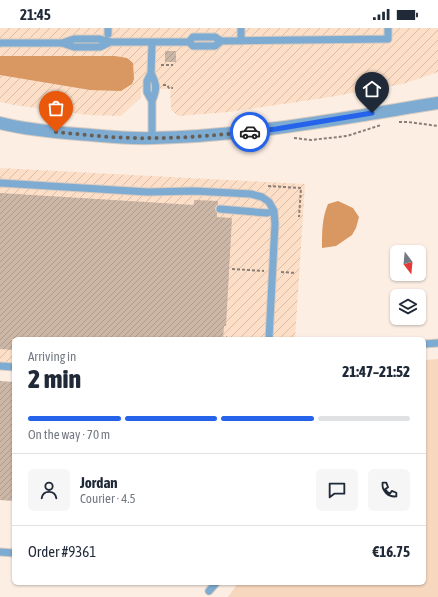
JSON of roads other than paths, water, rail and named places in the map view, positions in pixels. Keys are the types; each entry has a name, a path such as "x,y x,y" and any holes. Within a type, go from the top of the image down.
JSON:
{"street":[{"path":"0,123 56,132 114,137 152,138 220,135 276,129 438,103"}],"lane":[{"path":"241,28 241,41"},
{"path":"0,43 62,43 74,47 100,47 110,42 189,42 193,46 215,46 221,41 388,39 388,28"},
{"path":"152,43 151,73 156,81 156,92 152,101 152,138"},
{"path":"0,183 148,192 194,191 262,196 269,202 274,211 275,224 268,337"},
{"path":"220,209 267,213 274,211"},
{"path":"426,344 438,343"},
{"path":"0,366 12,367"},
{"path":"0,552 12,553"},
{"path":"209,591 214,585"}]}
